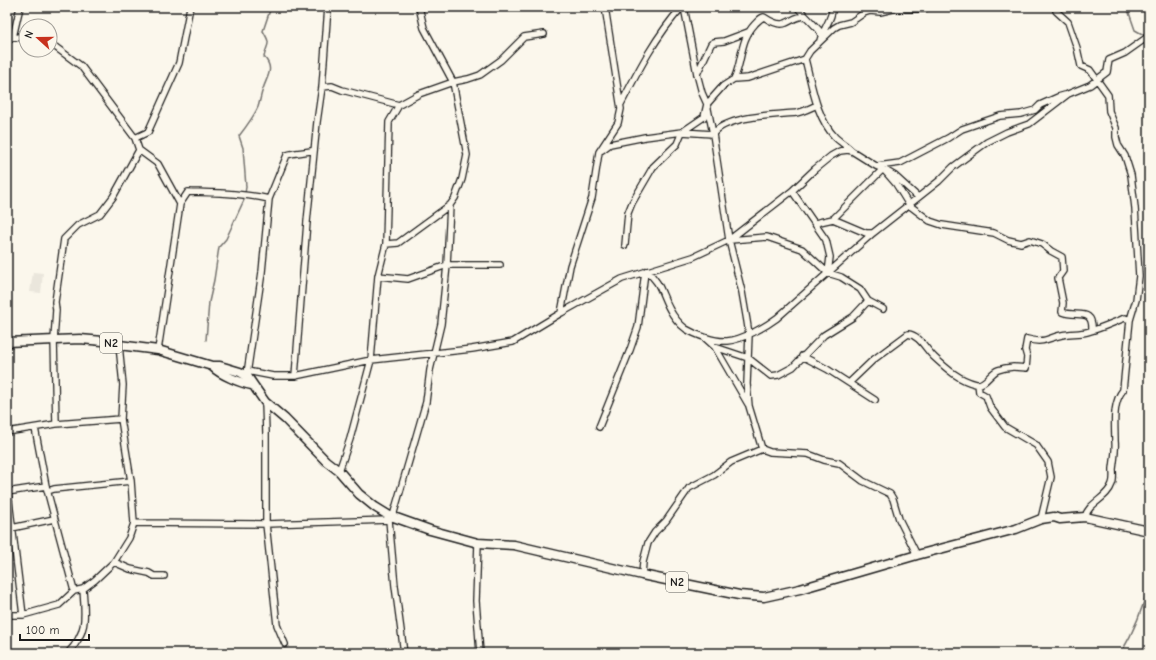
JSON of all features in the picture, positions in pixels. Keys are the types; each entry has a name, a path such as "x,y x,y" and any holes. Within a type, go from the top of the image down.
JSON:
{"highway":[{"name":"N2","path":"7,342 80,338 158,350 212,366 220,366 240,372 258,390 264,402 285,419 326,461 339,471 363,498 391,518 478,544 514,546 739,595 764,597 800,589 917,555 1009,531 1041,519 1054,517 1085,517 1149,531"}],"street":[{"path":"13,37 20,7"},
{"path":"135,138 148,132 179,63 190,7"},
{"path":"295,376 314,150 322,87 328,7"},
{"path":"386,244 398,243 450,205 455,198 462,179 467,155 452,82 424,28 419,7"},
{"path":"605,7 610,46 621,104"},
{"path":"561,313 570,266 592,198 599,152 618,123 621,104 643,60 670,20 683,7"},
{"path":"683,7 697,74 702,93 707,104 729,240 742,292 749,334 747,384 750,406 762,449"},
{"path":"797,7 819,30 821,35"},
{"path":"819,42 833,12 832,7"},
{"path":"859,7 870,11 880,12 899,9 923,9 928,7"},
{"path":"1056,7 1056,11 1068,22 1077,48 1081,66 1090,70 1108,95 1109,111 1116,128 1118,145 1125,156 1131,175 1135,208 1139,276 1136,300 1130,320 1123,390 1119,394 1116,411 1112,484 1104,496 1090,506 1085,517"},
{"path":"625,245 628,213 632,203 653,167 677,144 682,132 704,117 707,104 723,86 734,79 748,78 805,59 810,51 834,28 851,22 870,11"},
{"path":"734,79 744,41 748,32 761,17 776,23 786,24 799,16 805,16"},
{"path":"697,74 711,44 748,32"},
{"path":"339,471 350,439 371,360 378,276 386,244 389,122 399,105 419,94 452,82 480,75 501,60 524,37 544,34"},
{"path":"876,166 900,163 962,129 1000,116 1021,114 1035,110 1040,105 1090,85 1107,72 1109,60 1125,53 1149,36"},
{"path":"7,40 13,37 18,37"},
{"path":"58,49 81,66 135,138 139,150 158,164 180,204"},
{"path":"805,59 817,105 824,121 835,137 852,151 895,176 918,197"},
{"path":"322,87 332,86 399,105"},
{"path":"704,338 727,341 749,334 764,327 777,318 874,233 939,181 953,167 987,142 1007,132 1029,124 1068,94"},
{"path":"713,134 717,128 754,116 771,116 797,112 817,105"},
{"path":"599,152 610,144 645,136 682,132 713,134"},
{"path":"56,424 54,340 56,310 55,302 64,239 78,224 100,214 113,197 139,150"},
{"path":"314,150 305,153 296,152 287,155 269,199 262,272 247,379 273,376 295,376 371,360 472,349 513,342 622,279 693,257 729,240 792,191 831,156 840,151 852,151"},
{"path":"883,169 896,184 909,205 930,221 942,225 994,233 1008,240 1021,242 1030,240 1042,244 1062,258 1063,271 1058,278 1063,303 1062,312 1067,314 1087,314 1093,323 1092,330"},
{"path":"815,223 833,219 883,169"},
{"path":"792,191 826,240 830,257 828,273"},
{"path":"158,350 180,204 188,192 250,194 269,199"},
{"path":"404,653 394,586 391,518 426,402 430,370 441,324 447,265 450,205"},
{"path":"833,219 866,233 874,233"},
{"path":"729,240 768,237 802,249 828,273 841,277 860,289 868,301 883,309"},
{"path":"378,276 408,279 447,265 500,265"},
{"path":"646,271 655,277 671,311 685,328 704,338 715,347 750,406"},
{"path":"599,428 638,327 646,271"},
{"path":"715,347 748,358 772,376 778,375 793,367 824,335 852,317 868,301"},
{"path":"849,383 873,360 908,334 914,334 934,357 950,372 959,378 978,384 982,383 992,373 999,370 1012,366 1026,368 1027,357 1025,350 1027,339 1044,341 1061,335 1088,332 1125,318 1130,320"},
{"path":"7,615 23,616 58,605 74,591 83,589 95,580 114,562 129,538 134,523 131,482 120,419 123,385 119,345"},
{"path":"802,356 875,400"},
{"path":"978,384 979,392 986,396 990,407 1005,427 1036,445 1048,462 1050,477 1041,519"},
{"path":"264,402 266,433 266,524 277,625 285,644"},
{"path":"7,432 56,424 120,419"},
{"path":"36,428 47,489 74,591"},
{"path":"642,575 642,562 648,543 655,532 666,521 689,488 714,476 731,462 762,449 770,452 808,454 824,460 839,463 863,481 890,494 893,498 899,518 917,555"},
{"path":"8,492 131,482"},
{"path":"7,484 10,529 23,616"},
{"path":"134,523 266,524 391,518"},
{"path":"10,529 54,519"},
{"path":"478,544 476,601 480,653"},
{"path":"114,562 130,570 164,576"},
{"path":"68,653 77,643 83,630 85,614 83,589"}],"shaded area":[{"path":"33,272 43,273 41,293 30,292"}],"waterway":[{"path":"206,340 209,302 219,247 226,239 244,200 246,187 243,148 239,136 252,119 258,107 270,69 264,57 268,42 263,31 271,7"},
{"path":"1127,7 1135,30 1144,35 1145,38"},
{"path":"1145,41 1149,67"},
{"path":"1121,653 1138,620 1149,584"}]}
